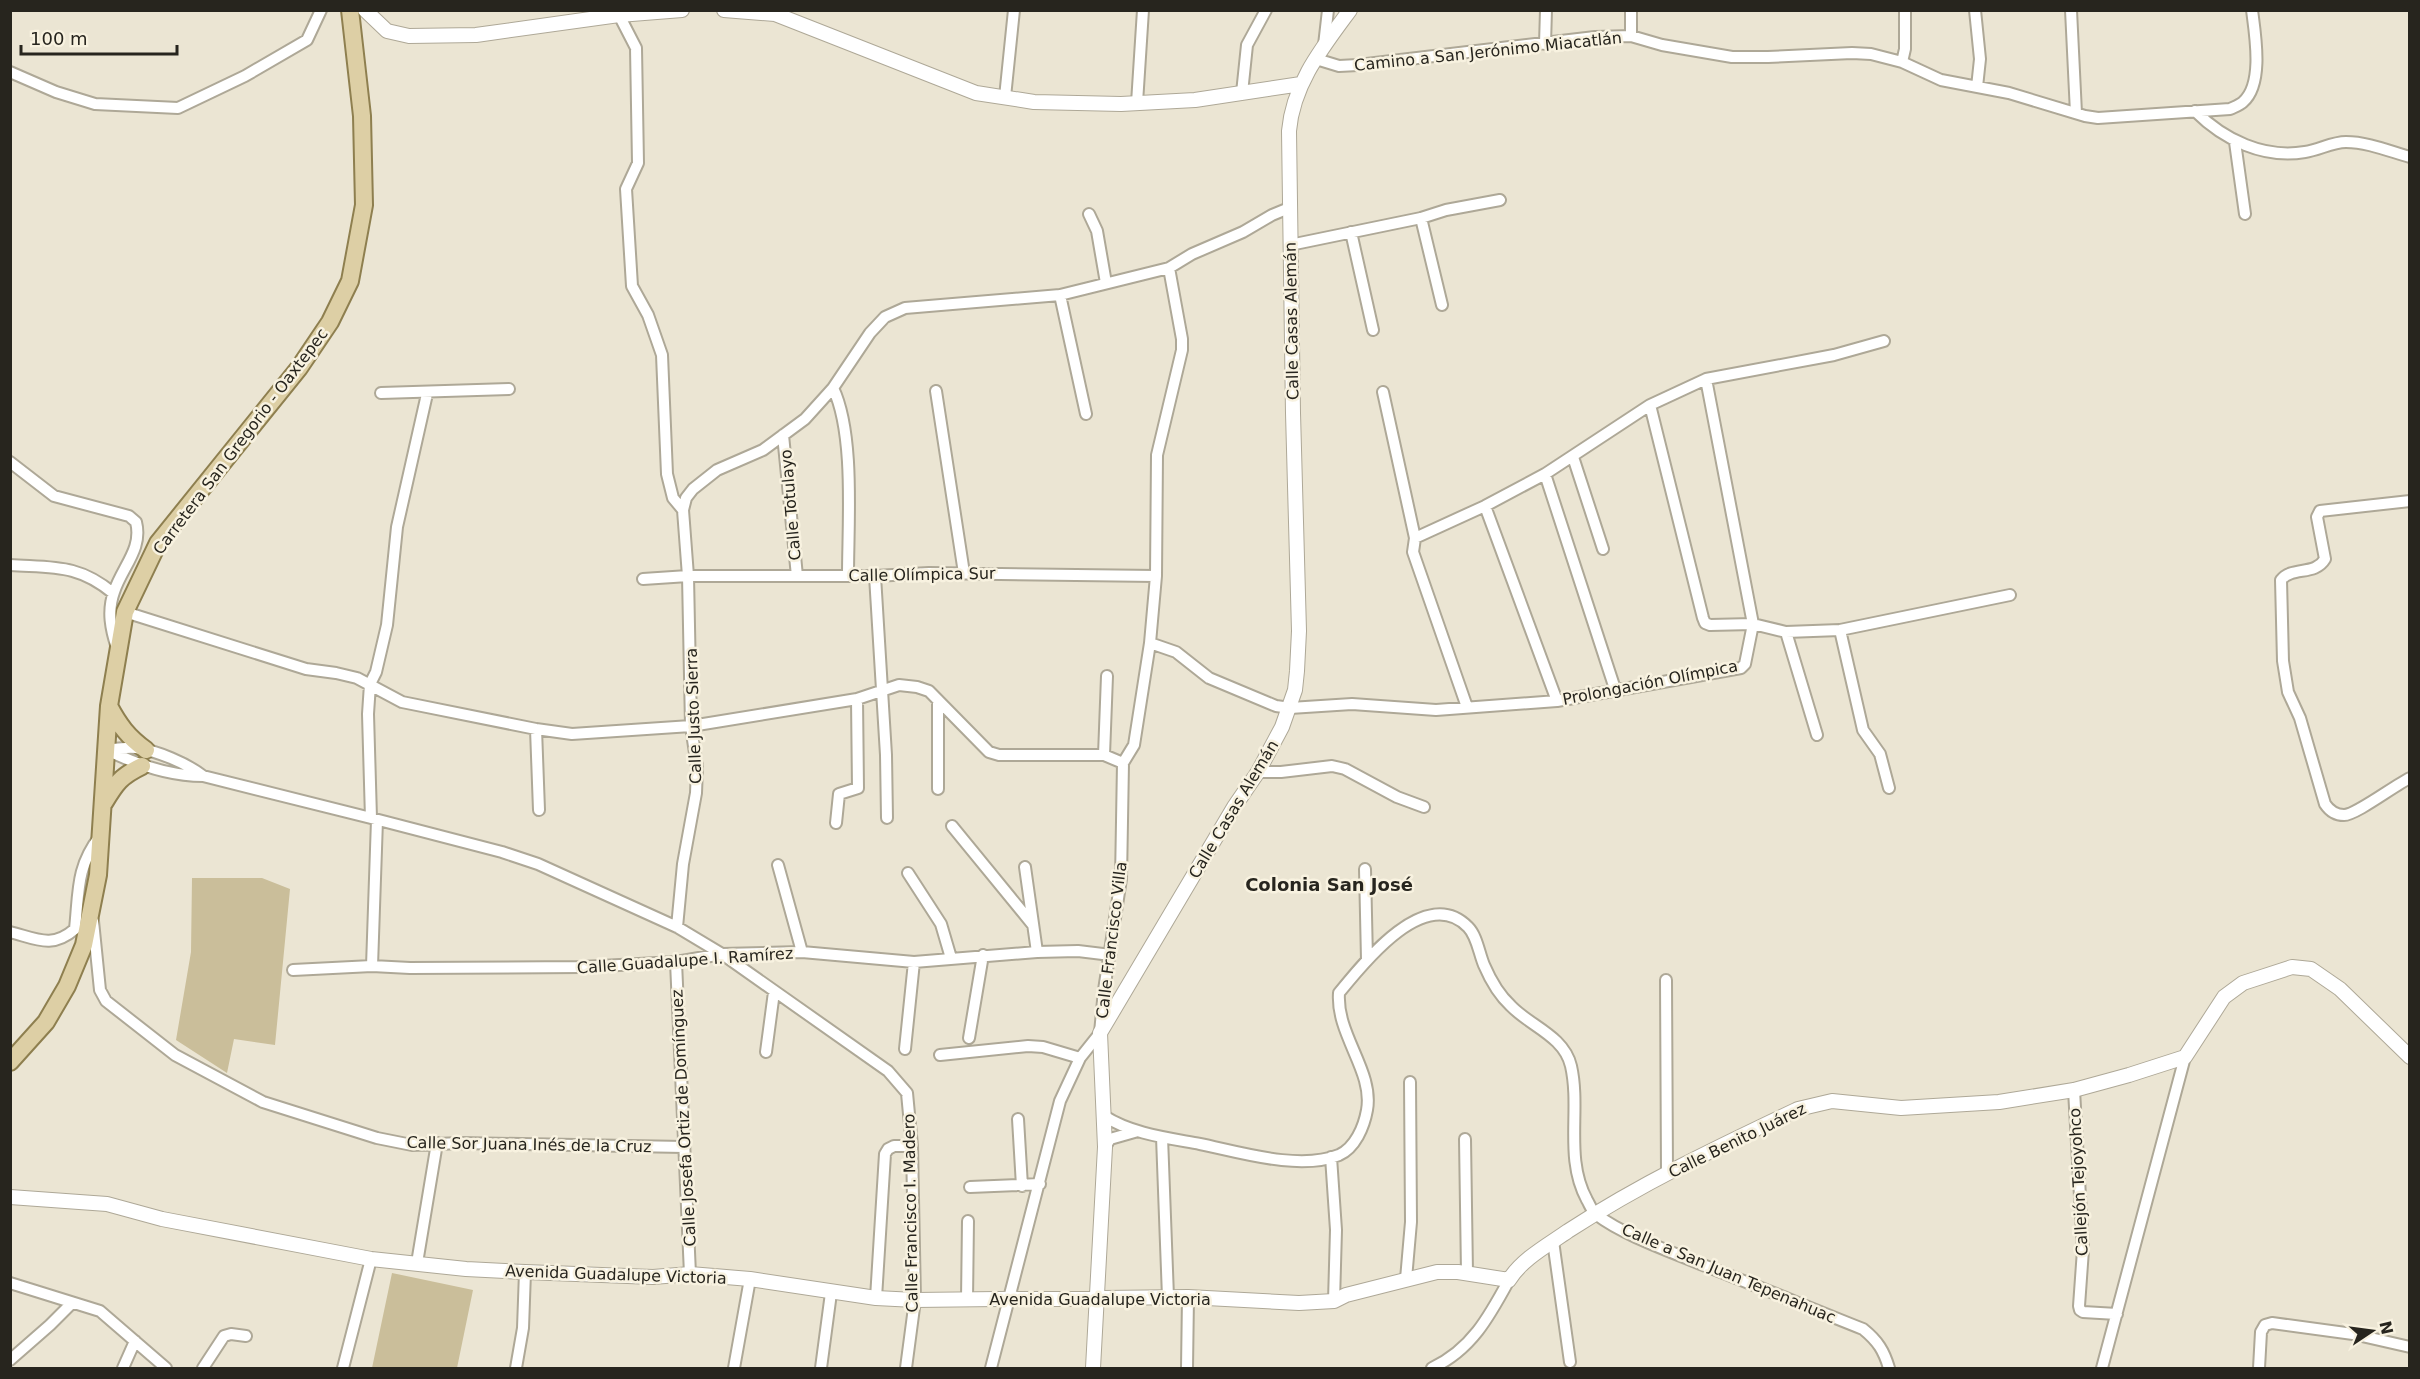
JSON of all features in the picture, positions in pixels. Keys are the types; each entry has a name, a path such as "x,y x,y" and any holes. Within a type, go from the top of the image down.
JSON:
{"main road":[{"name":"Carretera San Gregorio - Oaxtepec","path":"10,1062 46,1022 67,986 84,945 98,875 109,706 125,612 158,543 299,368 330,322 350,281 364,205 362,116 350,10"},
{"path":"102,806 116,783 144,758 122,729 109,706"}],"street":[{"path":"10,72 56,92 95,104 178,108 245,76 307,40 321,10"},
{"path":"365,10 387,31 409,36 476,34 619,15 682,10"},
{"path":"724,10 775,14 976,93 1034,102 1137,103 1195,100 1301,84"},
{"path":"1005,97 1014,10"},
{"path":"1137,103 1143,10"},
{"path":"1242,93 1247,45 1266,10"},
{"path":"1324,45 1328,10"},
{"name":"Calle Casas Alemán","path":"991,1368 1060,1101 1080,1058 1100,1033 1234,807 1258,772 1290,708 1295,690 1299,631 1289,208 1290,113 1301,84 1324,45 1350,10"},
{"path":"1545,44 1546,10"},
{"path":"1631,10 1631,36"},
{"path":"1902,62 1905,49 1905,10"},
{"path":"1975,10 1980,59 1977,87"},
{"path":"2071,10 2076,113"},
{"name":"Camino a San Jerónimo Miacatlán","path":"1316,59 1339,66 1358,65 1595,37 1631,36 1662,45 1732,57 1852,52 1902,62 1941,80 2009,93 2098,118 2230,109 2243,103 2250,93 2256,63 2252,10"},
{"path":"619,15 636,48 638,163 626,189 632,286 648,315 662,355 668,485 673,498 683,510"},
{"path":"2195,111 2235,142 2257,149 2293,153 2347,142 2409,157"},
{"path":"2235,142 2245,214"},
{"path":"1290,245 1500,200"},
{"path":"683,510 686,498 693,489 717,470 763,450 805,419 833,388 870,333 885,317 905,308 1060,295 1169,268 1192,254 1243,232 1289,208"},
{"path":"1089,214 1097,231 1106,283"},
{"path":"1421,218 1442,305"},
{"path":"1351,232 1373,330"},
{"name":"Calle Francisco Villa","path":"1093,1368 1105,1147 1100,1033 1104,990 1121,879 1123,763 1134,745 1150,643 1156,576 1157,455 1182,350 1169,268"},
{"path":"1060,295 1086,414"},
{"path":"1415,538 1485,506 1545,474 1650,405 1706,379 1834,355 1884,341"},
{"path":"1706,379 1753,624"},
{"path":"833,388 838,398 846,440 849,478 848,575"},
{"path":"381,393 427,394 508,389"},
{"path":"936,392 964,573"},
{"path":"1383,392 1415,538 1413,552 1467,707"},
{"path":"372,966 374,819 368,714 370,684 378,665 387,625 397,527 427,394"},
{"path":"1650,405 1705,623 1710,625 1753,624 1786,632 1840,630 2010,595"},
{"name":"Calle Totulayo","path":"783,435 797,576"},
{"path":"1573,457 1603,549"},
{"path":"10,462 54,496 129,516 136,522 138,543 113,593 110,622 117,650"},
{"path":"1545,474 1616,692"},
{"path":"2409,501 2320,510 2317,517 2325,559 2318,568 2288,574 2281,580 2283,661 2288,692 2300,718 2325,804 2330,811 2344,815 2358,810 2409,778"},
{"path":"1485,506 1557,701"},
{"name":"Calle Justo Sierra","path":"677,927 683,864 696,793 697,767 691,726 688,576 683,510"},
{"path":"10,565 75,570 101,583 113,593"},
{"name":"Calle Olímpica Sur","path":"643,579 688,576 875,576 964,573 1156,576"},
{"path":"875,576 886,754 887,818"},
{"path":"125,612 264,657 306,669 336,673 370,684 402,702 536,729 572,734 691,726 857,699 899,685 929,691 989,752 999,755 1104,755 1123,763"},
{"name":"Prolongación Olímpica","path":"1150,643 1176,652 1209,678 1276,706 1290,708 1352,704 1436,710 1557,701 1741,668 1745,664 1753,624"},
{"path":"1840,630 1863,730 1880,754 1889,788"},
{"path":"1786,632 1817,735"},
{"path":"1104,755 1107,675"},
{"path":"836,823 839,794 858,788 857,699"},
{"path":"938,700 938,789"},
{"path":"536,729 539,810"},
{"path":"105,749 133,748 144,758 194,776 203,776 502,852 538,864 677,927 722,954 774,992 766,1052"},
{"path":"105,749 194,769 203,776"},
{"path":"1258,772 1281,772 1332,766 1353,774 1397,797 1424,807"},
{"path":"952,826 1033,925"},
{"path":"10,932 50,942 63,938 75,929 81,873 87,853 100,836"},
{"path":"778,865 802,952"},
{"path":"1025,867 1037,952"},
{"path":"1365,869 1367,960"},
{"path":"908,873 941,924 951,958"},
{"name":"Calle Sor Juana Inés de la Cruz","path":"92,911 100,990 106,1001 175,1055 263,1102 291,1113 377,1138 412,1145 437,1143 684,1147"},
{"path":"1104,1116 1113,1122 1162,1137 1266,1157 1302,1161 1331,1157 1347,1150 1360,1133 1368,1108 1368,1093 1349,1043 1338,1004 1339,993 1367,960 1417,919 1435,913 1449,914 1469,928 1489,977 1511,1007 1558,1042 1571,1064 1574,1143 1578,1174 1584,1194 1595,1214"},
{"name":"Calle Guadalupe I. Ramírez","path":"293,970 372,966 410,968 582,967 676,962 722,954 802,952 914,962 1037,952 1078,951 1111,955"},
{"path":"969,1038 983,955"},
{"name":"Calle Josefa Ortiz de Domínguez","path":"676,962 690,1274"},
{"path":"905,1049 914,962"},
{"path":"2102,1368 2185,1057 2224,997 2243,983 2292,967 2312,969 2340,989 2409,1057"},
{"path":"1666,980 1667,1173"},
{"name":"Calle Francisco I. Madero","path":"774,992 888,1071 907,1093 912,1146 915,1300 906,1368"},
{"path":"940,1055 1028,1046 1043,1047 1080,1058"},
{"name":"Calle Benito Juárez","path":"1432,1368 1465,1347 1475,1336 1520,1266 1553,1241 1618,1199 1798,1109 1822,1102 1853,1102 1901,1108 2000,1102 2074,1090 2185,1057"},
{"path":"1407,1279 1411,1222 1410,1082"},
{"name":"Callejón Tejoyohco","path":"2074,1090 2083,1250 2080,1310 2117,1314"},
{"path":"1018,1119 1022,1186"},
{"path":"1105,1147 1110,1139 1140,1131"},
{"path":"1162,1137 1168,1297"},
{"path":"1465,1139 1467,1273"},
{"path":"417,1263 437,1143"},
{"path":"876,1298 885,1154 894,1146 912,1146"},
{"path":"1331,1157 1336,1230 1334,1301"},
{"path":"970,1187 1040,1184"},
{"name":"Avenida Guadalupe Victoria","path":"10,1197 107,1204 162,1219 372,1259 525,1272 653,1277 690,1274 750,1279 876,1298 967,1300 1188,1297 1299,1303 1334,1301 1346,1295 1437,1272 1467,1273 1509,1280"},
{"name":"Calle a San Juan Tepenahuac","path":"1595,1214 1667,1251 1863,1329 1877,1340 1885,1353 1889,1368"},
{"path":"967,1300 968,1221"},
{"path":"1553,1241 1570,1362"},
{"path":"343,1368 372,1259"},
{"path":"516,1368 523,1328 525,1272"},
{"path":"734,1368 750,1279"},
{"path":"10,1283 100,1311 161,1366"},
{"path":"821,1368 831,1293"},
{"path":"1187,1368 1188,1297"},
{"path":"10,1360 72,1303"},
{"path":"2259,1368 2261,1332 2265,1325 2272,1323 2353,1334 2409,1347"},
{"path":"203,1368 224,1336 231,1334 246,1336"},
{"path":"123,1368 135,1341"}],"shaded area":[{"path":"192,878 262,878 290,889 275,1045 234,1039 227,1073 176,1040 191,952"},
{"path":"392,1273 473,1290 457,1368 372,1368"}],"district":[{"name":"Colonia San José","path":"1329,885"}]}
